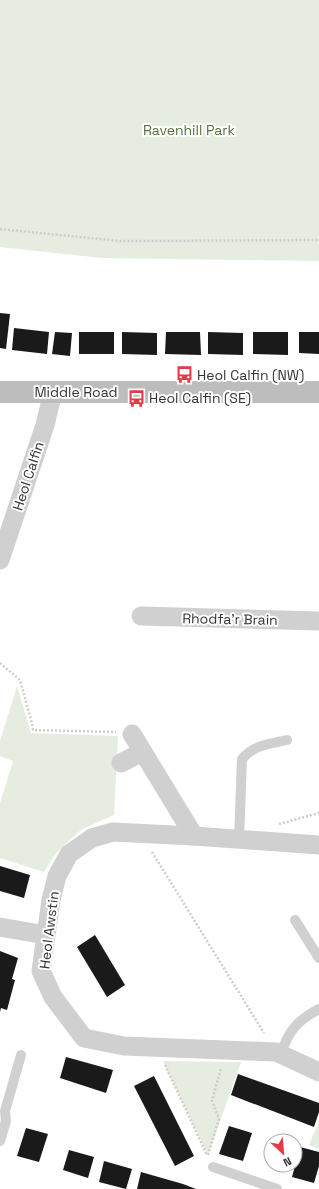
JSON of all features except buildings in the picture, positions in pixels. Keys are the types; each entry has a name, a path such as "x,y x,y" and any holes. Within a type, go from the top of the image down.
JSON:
{"street":[{"name":"Middle Road","path":"0,392 319,392"},
{"name":"Heol Calfin","path":"0,560 45,426 53,392"},
{"name":"Rhodfa'r Brain","path":"141,616 319,621"},
{"path":"132,734 194,836"},
{"path":"121,763 142,752"},
{"name":"Heol Awstin","path":"319,845 113,832 92,838 69,854 56,876 51,900 42,971 53,997 84,1038 124,1046 279,1053 319,1072"},
{"path":"0,928 46,935"}],"lane":[{"path":"239,840 242,759 246,754 260,746 287,740"},
{"path":"295,920 319,958"},
{"path":"279,1053 285,1041 299,1021 319,1009"},
{"path":"0,1141 6,1121 5,1111 22,1055"},
{"path":"213,1167 277,1189"}],"path":[{"path":"0,229 120,241 319,240"},
{"path":"0,663 20,680 33,730 122,732 132,734"},
{"path":"264,842 272,826 319,813"},
{"path":"140,834 279,1053"},
{"path":"160,1048 162,1061 208,1155"},
{"path":"213,1167 208,1163 208,1155 219,1119 212,1101 226,1050"}],"green space":[{"name":"Ravenhill Park","path":"0,0 319,0 319,261 102,258 0,247"},
{"path":"17,686 31,733 118,736 114,815 82,829 56,853 44,872 0,858 0,803 13,761 0,756 0,741"},
{"path":"163,1061 241,1062 208,1155"},
{"path":"319,1121 319,1149 309,1145"}],"place":[{"name":"Heol Calfin (NW)","path":"184,375"},
{"name":"Heol Calfin (SE)","path":"136,398"}]}
